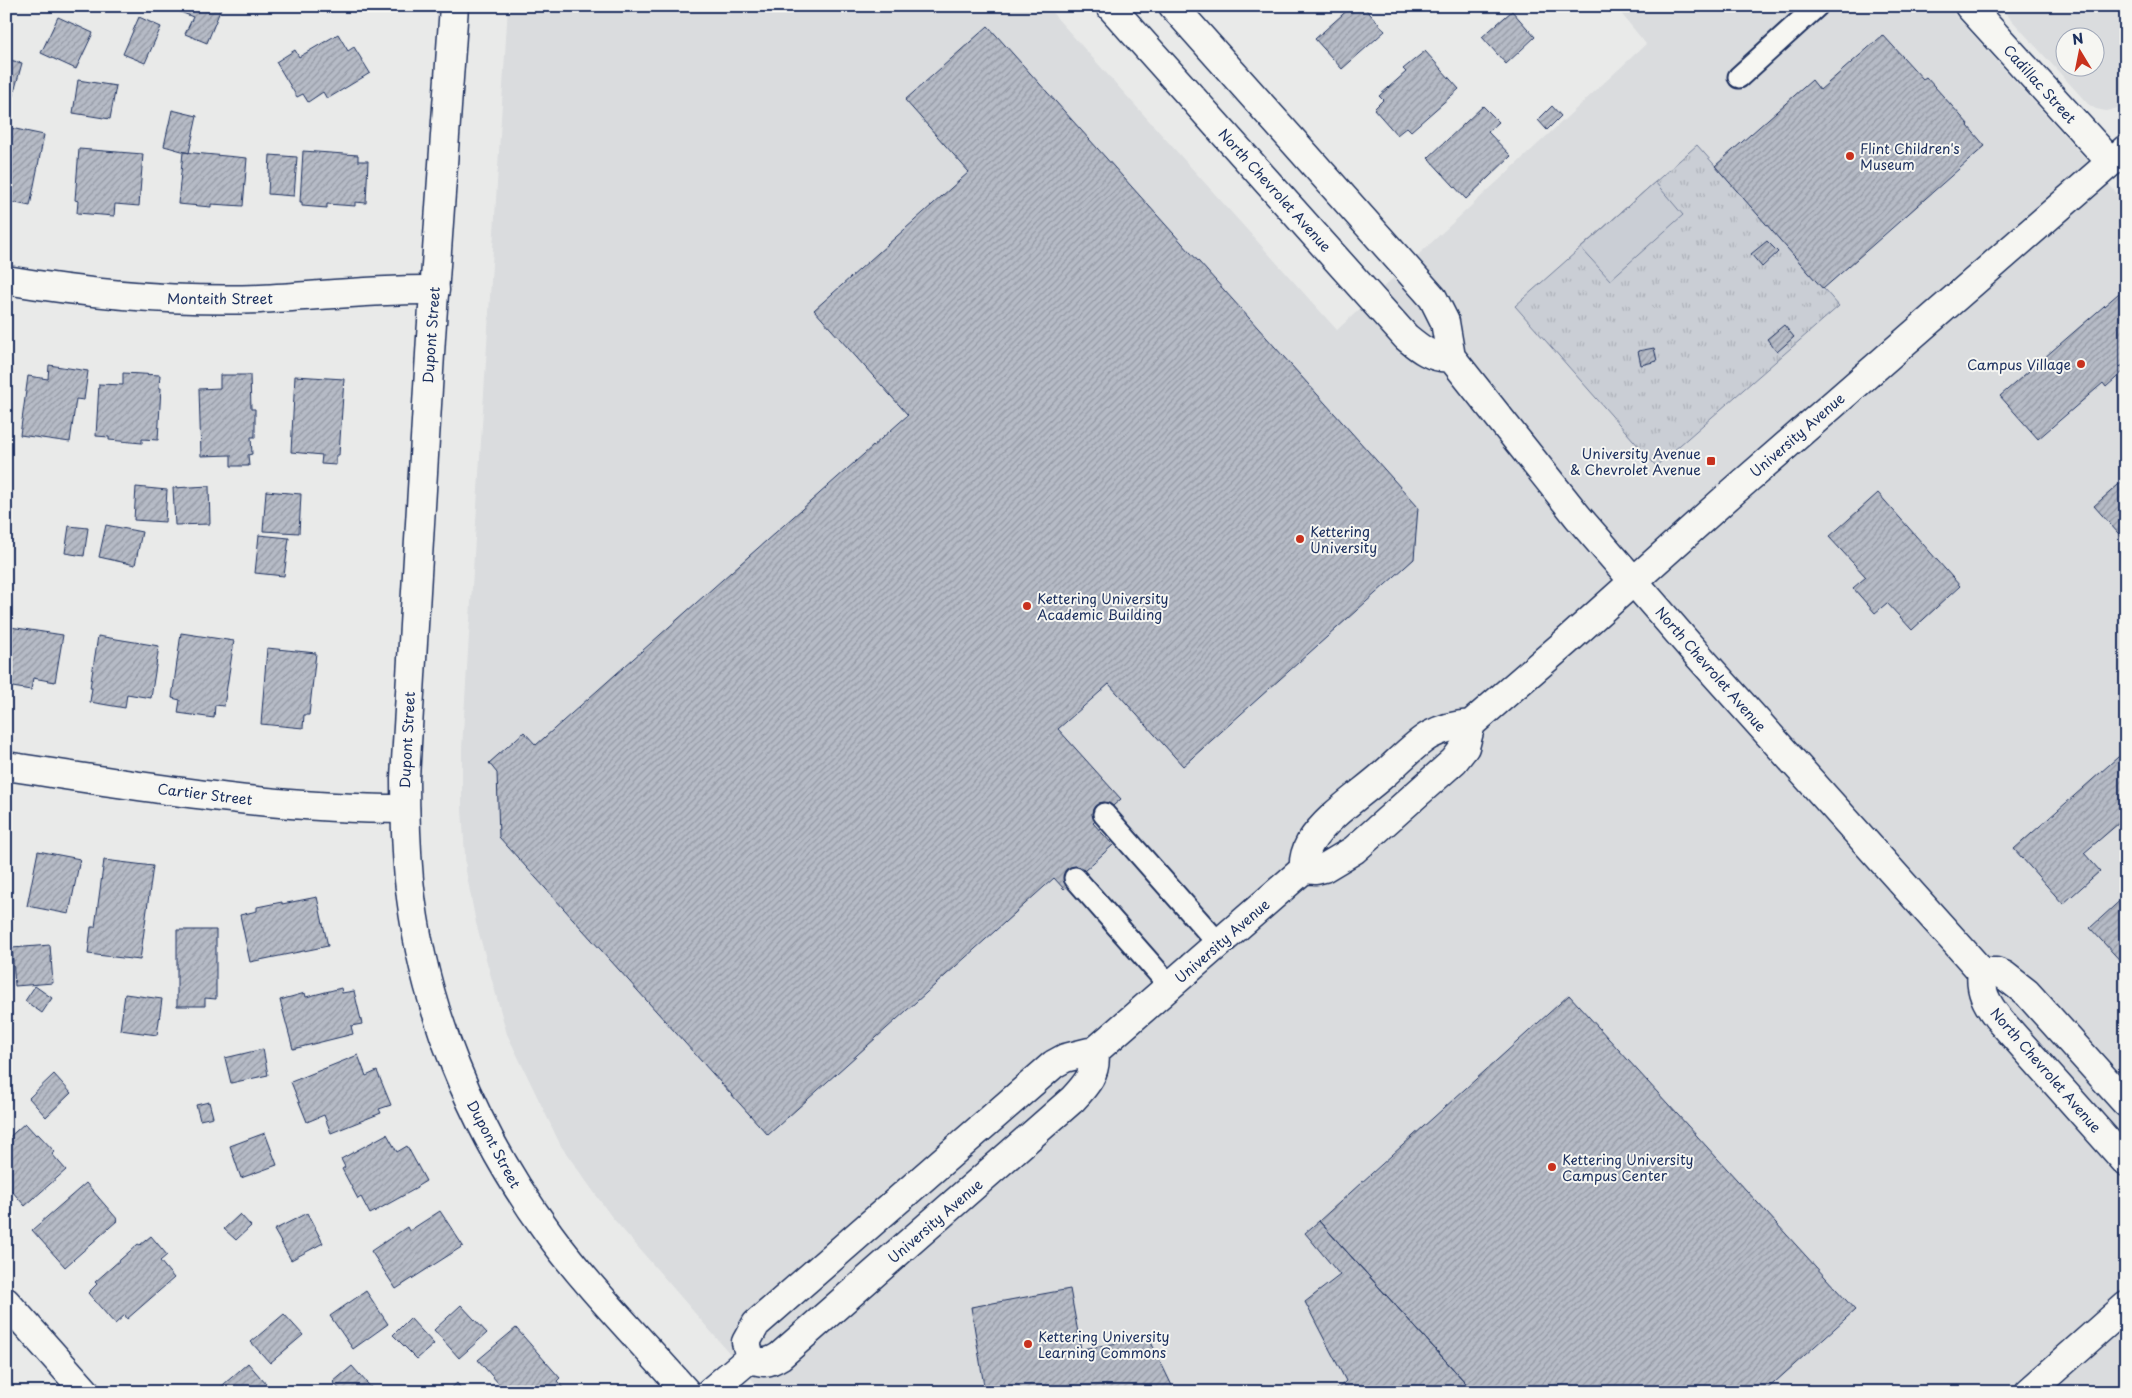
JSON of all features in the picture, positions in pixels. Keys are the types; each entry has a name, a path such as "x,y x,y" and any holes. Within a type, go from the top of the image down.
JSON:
{"street":[{"name":"Dupont Street","path":"454,6 434,290 407,737 405,808 409,882 422,958 444,1033 466,1091 510,1177 550,1236 604,1301 686,1392"},
{"name":"North Chevrolet Avenue","path":"1110,6 1406,337 1415,345 1437,357 1450,357 1578,517 1701,659 1982,972 1981,986 1984,996 1998,1018 2126,1162"},
{"path":"1173,6 1433,298 1445,322 1450,357"},
{"name":"Cadillac Street","path":"1969,6 2119,155"},
{"name":"University Avenue","path":"1471,724 1748,478 2119,155"},
{"name":"Monteith Street","path":"6,280 130,296 217,299 268,298 392,289 434,290"},
{"path":"1471,724 1465,747 1454,761 1354,850 1324,868 1316,870 1304,869 1304,856 1320,831 1421,741 1446,728 1471,724"},
{"name":"Cartier Street","path":"6,766 141,786 284,804 338,808 405,808"},
{"name":"University Avenue","path":"750,1358 761,1363 773,1361 780,1356 1065,1105 1081,1090 1093,1074 1096,1062 1094,1052 1304,869"},
{"path":"1982,972 1996,972 2004,975 2027,992 2126,1103"},
{"path":"710,1392 750,1358 746,1342 756,1324 1054,1064 1065,1058 1094,1052"},
{"path":"6,1302 86,1392"},
{"path":"2029,1392 2126,1306"}],"lane":[{"path":"1739,77 1817,6"},
{"path":"1104,814 1218,943"},
{"path":"1075,878 1170,986"}],"shaded area":[{"name":"Kettering University","path":"508,6 1046,6 1337,330 1646,44 1615,6 1947,6 2123,200 2126,198 2126,1392 763,1392 611,1216 561,1146 507,1034 476,923 466,871 462,809 462,748"},
{"path":"1999,6 2126,6 2126,106 2106,111 2096,109 2088,104 2064,78 2104,78 2104,28 2054,28 2054,67"}],"green space":[{"path":"1697,145 1839,306 1656,466 1515,306"},
{"path":"1655,182 1683,215 1610,280 1581,248"}],"building":[{"path":"222,6 207,43 185,34 193,17 168,7"},
{"path":"1352,6 1363,6 1385,31 1342,69 1315,39"},
{"path":"1512,11 1535,37 1506,64 1482,37"},
{"path":"58,17 93,33 76,69 41,53"},
{"path":"139,17 161,27 145,63 123,54"},
{"name":"Kettering University Academic Building","path":"988,26 1418,507 1414,559 1183,766 1109,684 1058,729 1121,799 1093,823 1113,845 1064,889 1054,878 768,1135 499,837 497,773 489,763 524,732 536,745 908,415 814,310 969,172 905,100"},
{"path":"338,34 348,51 354,47 370,73 327,99 323,92 308,102 303,94 297,97 276,62 295,50 299,57"},
{"name":"Flint Children's Museum","path":"1883,35 1923,79 1926,77 1985,146 1823,289 1715,166 1812,80 1820,90"},
{"path":"1425,51 1459,89 1411,131 1407,127 1397,135 1374,109 1383,100 1379,96 1406,72 1403,69"},
{"path":"6,59 22,63 13,96 6,94"},
{"path":"78,80 116,86 110,119 73,113"},
{"path":"1483,106 1499,122 1488,132 1511,156 1466,199 1428,158"},
{"path":"1552,106 1561,116 1547,130 1538,120"},
{"path":"172,110 197,116 189,153 164,146"},
{"path":"6,127 44,135 30,206 6,201"},
{"path":"79,149 143,154 139,206 115,204 114,216 77,213 78,201 75,200"},
{"path":"303,151 358,155 358,161 368,161 366,203 355,202 355,206 327,204 327,208 302,206 302,202 300,202"},
{"path":"183,152 247,158 243,206 211,204 211,207 178,204"},
{"path":"270,155 297,157 294,196 268,194"},
{"path":"1767,241 1778,252 1762,267 1751,254"},
{"name":"Campus Village","path":"2126,287 2126,362 2121,366 2125,370 2106,387 2103,383 2038,439 2000,396"},
{"path":"1784,325 1794,337 1777,352 1767,339"},
{"path":"1654,348 1657,361 1641,365 1638,351"},
{"path":"49,365 88,371 84,400 76,399 70,442 20,435 28,376 48,379"},
{"path":"123,373 160,375 158,440 142,439 142,443 109,440 109,437 96,436 99,384 123,385"},
{"path":"220,375 250,375 251,409 255,409 255,437 251,437 252,454 248,455 249,466 231,466 231,455 201,456 199,389 220,388"},
{"path":"295,376 344,379 339,455 336,455 336,465 321,464 322,455 291,452"},
{"path":"2126,478 2126,542 2094,506"},
{"path":"209,486 210,524 175,525 173,488"},
{"path":"136,487 167,490 165,522 134,520"},
{"path":"266,491 301,494 299,533 263,531"},
{"path":"1878,493 1960,586 1912,630 1887,603 1875,613 1853,588 1866,577 1829,537"},
{"path":"106,525 142,532 135,565 99,557"},
{"path":"69,526 88,528 84,556 65,553"},
{"path":"259,535 289,538 284,576 255,573"},
{"path":"10,627 63,635 55,682 33,678 31,690 6,686 6,646"},
{"path":"181,633 234,641 224,706 215,705 214,718 178,713 180,700 172,698"},
{"path":"98,636 159,646 151,698 127,694 125,708 90,702 92,688 90,688"},
{"path":"267,648 316,653 309,715 304,715 303,728 261,724"},
{"path":"2126,750 2126,817 2084,853 2100,871 2063,904 2014,849"},
{"path":"38,851 80,859 69,914 27,906"},
{"path":"104,860 153,866 140,960 88,954 91,927 95,927"},
{"path":"2126,895 2126,967 2090,928"},
{"path":"317,897 328,946 250,962 240,915 257,911 257,907"},
{"path":"177,930 216,930 216,999 205,998 205,1006 177,1006"},
{"path":"50,945 53,983 15,986 12,948"},
{"path":"35,986 52,998 42,1013 25,1001"},
{"path":"341,988 342,993 354,991 362,1024 351,1026 353,1034 293,1049 280,1000 305,993 306,997"},
{"path":"125,994 162,999 157,1035 120,1030"},
{"name":"Kettering University Campus Center","path":"1569,995 1855,1310 1764,1392 1474,1392 1319,1221"},
{"path":"263,1049 268,1075 231,1083 225,1058"},
{"path":"358,1055 366,1076 377,1071 391,1105 379,1109 381,1113 331,1133 324,1115 307,1122 291,1082"},
{"path":"54,1074 71,1093 46,1117 29,1098"},
{"path":"6,1083 13,1091 6,1097"},
{"path":"209,1102 213,1117 200,1120 196,1105"},
{"path":"25,1123 55,1152 52,1154 66,1170 25,1206 11,1190 6,1194 6,1140"},
{"path":"265,1133 277,1165 241,1178 230,1146"},
{"path":"387,1134 397,1152 407,1146 426,1181 370,1214 361,1197 358,1199 342,1169 345,1167 341,1159"},
{"path":"86,1183 118,1220 65,1267 32,1230"},
{"path":"440,1211 463,1246 396,1289 371,1251 407,1227 409,1231"},
{"path":"307,1213 323,1243 291,1260 274,1230"},
{"path":"240,1214 251,1226 236,1240 224,1229"},
{"path":"1319,1221 1474,1392 1334,1392 1346,1381 1305,1302 1340,1275 1305,1233"},
{"path":"151,1236 167,1255 160,1261 174,1278 127,1319 125,1315 115,1324 88,1293 97,1284 95,1282 138,1244 140,1245"},
{"name":"Kettering University Learning Commons","path":"1070,1289 1081,1349 1149,1338 1175,1392 985,1392 971,1307"},
{"path":"366,1291 388,1324 353,1349 330,1316"},
{"path":"461,1305 487,1333 459,1358 434,1330"},
{"path":"284,1314 303,1335 270,1363 251,1342"},
{"path":"410,1318 434,1344 417,1359 393,1335"},
{"path":"516,1328 560,1378 557,1381 564,1389 560,1392 506,1392 478,1360"},
{"path":"248,1363 273,1392 215,1392"},
{"path":"352,1366 375,1392 342,1392 333,1382"},
{"path":"457,1383 464,1392 447,1392"}],"place":[{"name":"Flint Children's Museum","path":"1850,156"},
{"name":"Campus Village","path":"2081,364"},
{"name":"University Avenue & Chevrolet Avenue","path":"1711,461"},
{"name":"Kettering University","path":"1300,539"},
{"name":"Kettering University Academic Building","path":"1027,606"},
{"name":"Kettering University Campus Center","path":"1552,1167"},
{"name":"Kettering University Learning Commons","path":"1028,1344"}]}
